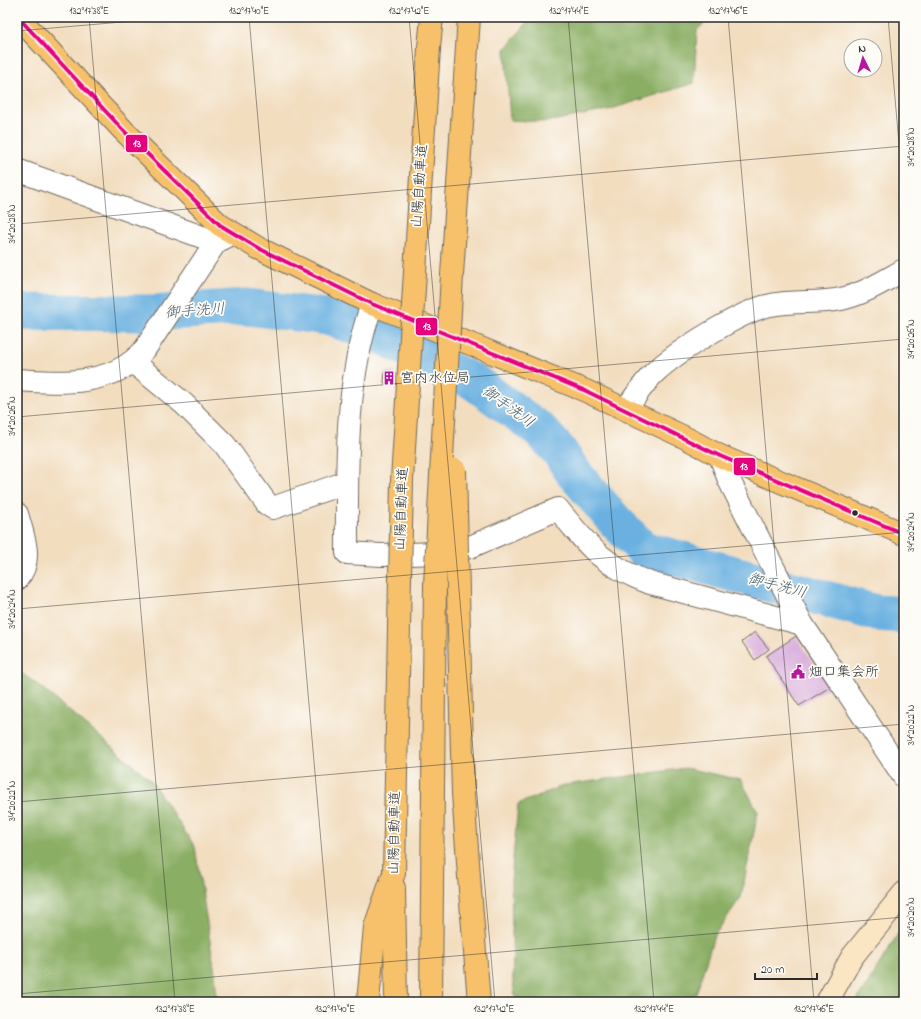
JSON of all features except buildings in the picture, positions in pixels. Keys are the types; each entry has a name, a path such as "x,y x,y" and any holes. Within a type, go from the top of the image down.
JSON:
{"main road":[{"path":"18,17 123,130 220,225 224,238 258,248 370,309 586,391 626,409 720,456 904,534"},
{"name":"山陽自動車道","path":"396,1002 394,873 402,480 432,17"},
{"path":"431,1002 436,584 452,275 469,17"},
{"path":"452,275 456,544 463,793 479,1002"},
{"path":"368,1002 375,927 394,873"}],"street":[{"path":"17,170 224,238 133,362 119,369 84,381 45,382 17,380"},
{"path":"626,409 643,386 663,364 745,314 771,305 840,299 860,293 904,270"},
{"path":"370,309 360,346 352,390 347,482 347,553 381,555 437,553 470,547 558,510 590,548 609,564 628,574 650,583 799,619"},
{"path":"133,362 184,404 225,445 267,504 273,508 347,482"},
{"path":"720,456 729,480 799,619 904,778"},
{"path":"17,514 27,559 25,568 17,579"},
{"path":"827,1002 852,957 904,893"}],"green space":[{"path":"532,17 711,17 697,30 694,83 608,110 546,122 510,120 505,49"},
{"path":"17,670 42,688 150,779 195,847 215,973 217,1002 17,1002"},
{"path":"686,768 741,780 758,812 741,897 714,936 696,994 678,1002 516,1002 513,983 511,881 518,804 565,785"},
{"path":"904,924 904,1002 856,1002"}],"waterway":[{"name":"御手洗川","path":"17,312 151,313 248,307 327,317 378,334 474,382 540,430 559,451 573,472 615,521 643,549 877,613 904,615"}],"transit line":[{"name":"13","path":"18,17 123,130 220,225 258,248 372,304 586,391 720,456 904,534"}],"place":[{"name":"宮内水位局","path":"389,378"},
{"name":"畑口集会所","path":"798,672"}]}
